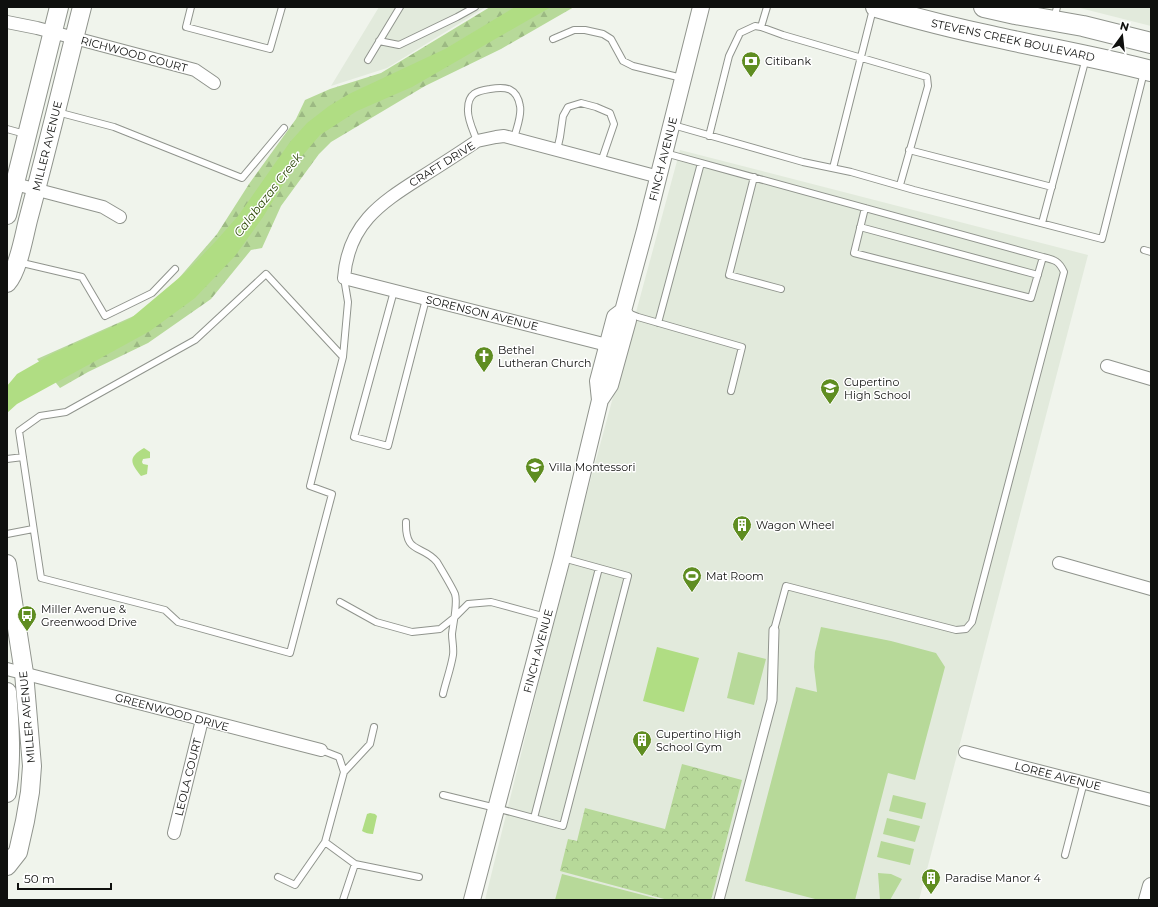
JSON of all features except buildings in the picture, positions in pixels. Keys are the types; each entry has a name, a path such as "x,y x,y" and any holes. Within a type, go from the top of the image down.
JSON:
{"main road":[{"name":"MILLER AVENUE","path":"7,215 59,7"},
{"name":"MILLER AVENUE","path":"7,283 11,279 17,262 82,7"},
{"name":"STEVENS CREEK BOULEVARD","path":"875,7 933,23 1086,55 1148,70"},
{"path":"984,7 1015,14 1056,14 1102,30 1151,43"},
{"name":"MILLER AVENUE","path":"7,564 24,673 32,766 30,792 18,852 7,866"},
{"name":"MILLER AVENUE","path":"7,692 10,750 7,793"}],"street":[{"name":"FINCH AVENUE","path":"472,900 562,558 600,400 610,385 614,347 615,317 623,311 659,177 701,7"},
{"name":"RICHWOOD COURT","path":"7,22 52,32 195,70 214,82"},
{"name":"CRAFT DRIVE","path":"344,278 345,264 350,248 359,229 372,214 385,201 401,190 477,142 504,136 659,177"},
{"path":"15,184 103,207 120,217"},
{"name":"SORENSON AVENUE","path":"344,278 614,347"},
{"path":"1107,366 1151,379"},
{"path":"1059,562 1151,589"},
{"path":"719,900 772,700 774,630"},
{"name":"GREENWOOD DRIVE","path":"7,669 321,750"},
{"name":"LEOLA COURT","path":"174,833 202,720"},
{"name":"LOREE AVENUE","path":"965,752 1151,800"},
{"path":"1147,900 1151,886"}],"lane":[{"path":"191,7 186,27 270,49 282,7"},
{"path":"368,60 400,7"},
{"path":"379,41 399,45 475,7"},
{"path":"761,26 767,7"},
{"path":"833,168 875,7"},
{"path":"709,136 729,56 740,33 756,26 761,26 783,35 927,77 928,86 900,185"},
{"path":"553,39 574,30 585,30 603,34 611,38 623,61 633,66 683,78"},
{"path":"1042,223 1086,55"},
{"path":"671,124 803,162 851,172 1102,239 1148,70"},
{"path":"477,142 468,114 471,96 478,91 501,87 510,89 519,101 520,114 514,139"},
{"path":"557,150 563,116 568,107 581,103 596,107 610,113 614,124 601,162"},
{"path":"56,111 114,127 242,178 284,128"},
{"path":"7,129 27,134"},
{"path":"910,150 1052,187"},
{"path":"664,153 1055,260 1061,265 1064,272 972,622 966,629 956,630 786,586 774,630"},
{"path":"658,323 701,163"},
{"path":"754,177 729,275 781,289"},
{"path":"865,208 854,253 1031,298 1044,257"},
{"path":"860,227 1038,275"},
{"path":"1144,250 1151,252"},
{"path":"17,262 82,277 105,316 152,293 175,269"},
{"path":"343,357 266,274 195,340 66,412 40,416 19,431 41,578 165,610 178,622 290,653 332,494 310,486 343,357 348,302 344,278"},
{"path":"394,290 354,437 388,446 426,299"},
{"path":"623,311 638,317 742,347 731,391"},
{"path":"7,459 23,457"},
{"path":"406,522 406,532 409,542 436,562 455,595 455,617 452,635 453,654 443,694"},
{"path":"7,534 34,529"},
{"path":"442,795 563,826 628,576 562,558"},
{"path":"534,818 599,568"},
{"path":"340,602 376,622 412,632 440,629 468,604 491,602 546,617"},
{"path":"278,877 295,885 325,842 344,772 370,744 374,727"},
{"path":"321,750 339,757 344,772"},
{"path":"1065,855 1084,782"},
{"path":"325,842 355,864 419,877"},
{"path":"343,900 355,864"}],"shaded area":[{"path":"379,7 486,7 387,68 331,86"},
{"path":"1076,7 1151,7 1151,26"},
{"name":"Cupertino High School","path":"680,150 1088,255 919,900 485,900 571,552"}],"green space":[{"path":"490,7 574,7 501,49 425,86 331,142 319,154 281,206 262,248 251,250 211,299 148,343 88,372 60,388 37,359 154,307 217,234 249,184 296,119 305,100 330,89 381,73"},
{"path":"821,627 891,641 936,653 945,667 915,780 888,773 855,900 819,900 745,881 796,687 817,692 814,667 815,652"},
{"path":"738,652 766,659 754,705 727,698"},
{"path":"682,764 742,780 711,900 668,900 560,871 568,839 577,841 585,808 665,829"},
{"path":"893,795 926,803 922,819 889,811"},
{"path":"887,818 920,826 915,842 883,834"},
{"path":"881,841 914,849 910,865 877,857"},
{"path":"878,873 891,874 902,879 890,900 880,900"},
{"path":"562,874 662,900 555,900"}],"water":[{"name":"Calabazas Creek","path":"515,7 551,7 412,87 357,111 320,135 297,162 263,217 235,256 195,298 150,331 17,404 7,413 7,386 17,374 52,354 130,319 186,272 238,216 290,142 307,123 329,106 349,94 445,49"},
{"path":"144,448 150,452 150,458 143,459 143,464 148,465 147,474 141,476 132,461 135,455"},
{"path":"657,647 699,658 684,712 643,701"},
{"path":"370,813 377,816 373,834 362,831 367,814"}],"place":[{"name":"Citibank","path":"751,78"},
{"name":"Bethel Lutheran Church","path":"484,373"},
{"name":"Cupertino High School","path":"830,405"},
{"name":"Villa Montessori","path":"535,484"},
{"name":"Wagon Wheel","path":"742,542"},
{"name":"Mat Room","path":"692,593"},
{"name":"Miller Avenue & Greenwood Drive","path":"27,632"},
{"name":"Cupertino High School Gym","path":"642,757"},
{"name":"Paradise Manor 4","path":"931,895"}]}
